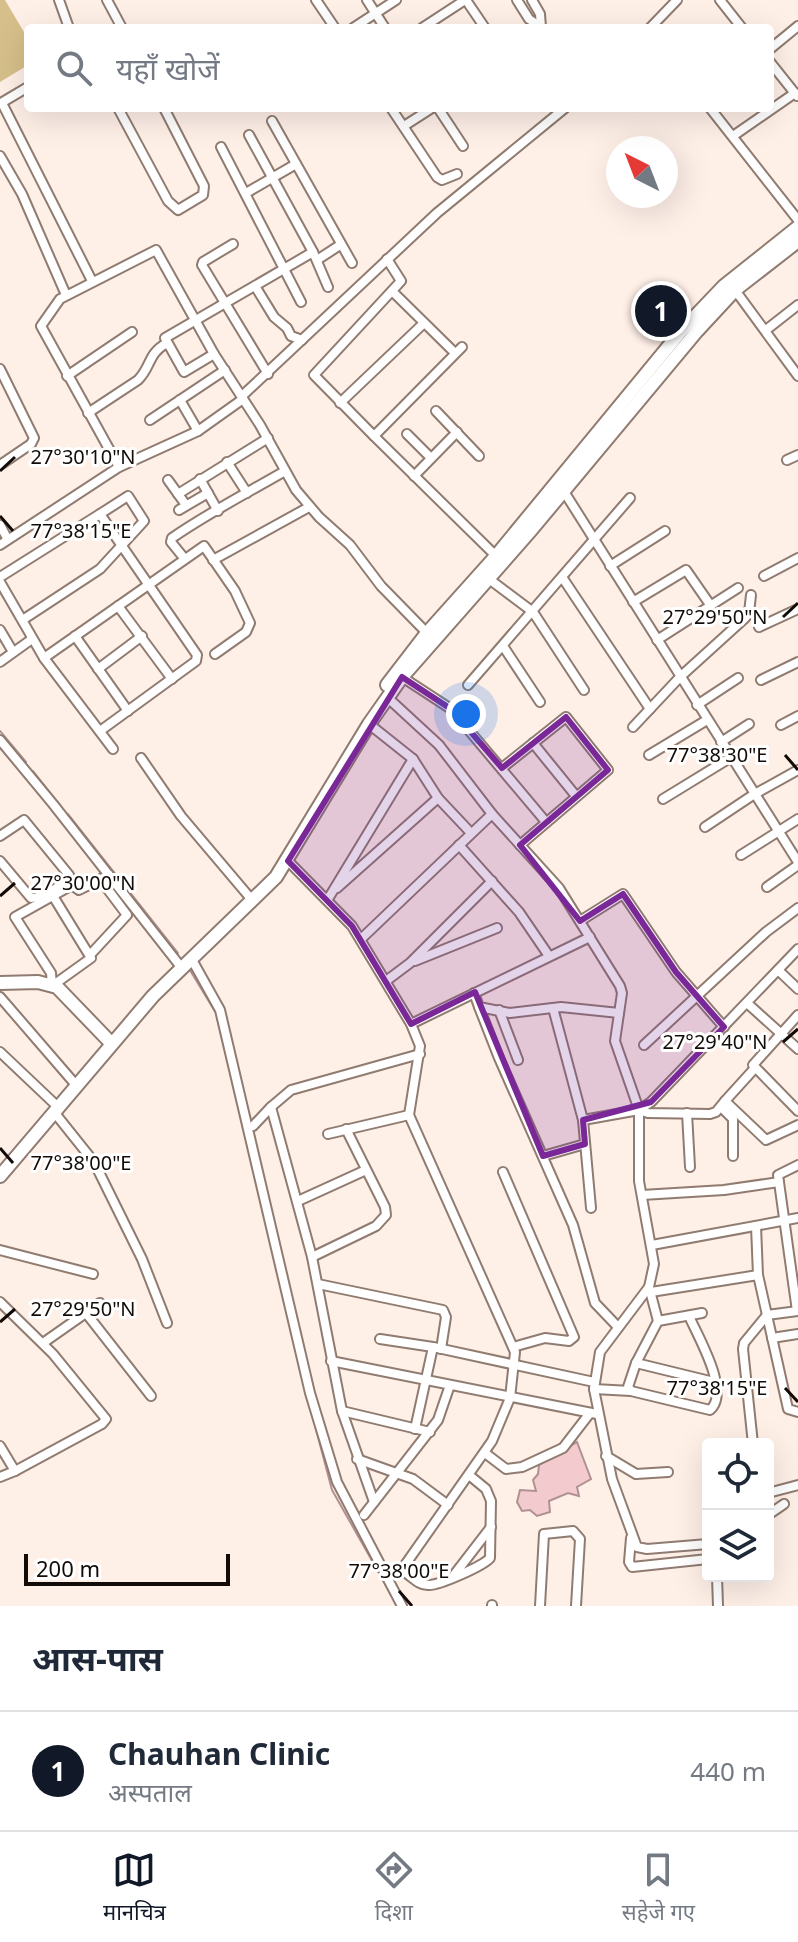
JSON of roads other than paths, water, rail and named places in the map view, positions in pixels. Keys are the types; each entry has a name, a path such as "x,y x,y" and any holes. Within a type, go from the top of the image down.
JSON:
{"main road":[{"path":"257,895 364,720 395,673 427,633 496,556 703,307 724,286 798,227"},
{"path":"0,1176 111,1043 288,861 369,724 402,677 489,579 697,331 735,290 798,241"},
{"path":"0,983 38,982 52,986 64,994 111,1043"}],"street":[{"path":"59,0 68,24"},
{"path":"107,0 120,24"},
{"path":"316,0 332,24"},
{"path":"367,0 382,24"},
{"path":"359,24 396,0"},
{"path":"432,24 465,0 482,24"},
{"path":"517,0 529,19 536,24"},
{"path":"532,0 541,24"},
{"path":"654,24 677,0"},
{"path":"720,0 739,24"},
{"path":"774,46 798,26"},
{"path":"774,67 797,95 774,110"},
{"path":"24,89 1,103 92,281"},
{"path":"120,112 168,201 178,210 199,199 204,186 166,112"},
{"path":"394,112 439,179 457,174"},
{"path":"404,126 426,112"},
{"path":"441,112 463,146"},
{"path":"0,525 3,541 119,467 198,431 243,398 437,213 560,112"},
{"path":"713,112 798,220"},
{"path":"733,136 770,112"},
{"path":"272,121 352,263"},
{"path":"249,135 315,256 328,287"},
{"path":"221,147 301,302"},
{"path":"0,156 22,194 66,295"},
{"path":"246,193 296,164"},
{"path":"233,244 202,264 268,374"},
{"path":"214,354 184,372 166,336 284,270 340,245"},
{"path":"119,467 41,328 57,302 66,295 156,250 214,354 309,507 350,545 381,586 427,633"},
{"path":"387,259 402,279 315,371 316,377 496,556"},
{"path":"255,286 276,319 291,336 302,340"},
{"path":"735,290 798,376"},
{"path":"374,436 458,350 424,323 392,291"},
{"path":"766,330 798,305"},
{"path":"340,403 424,323"},
{"path":"67,376 132,332"},
{"path":"88,413 138,380 152,353 167,343"},
{"path":"0,369 34,438 31,444 1,461"},
{"path":"150,420 225,370"},
{"path":"180,400 198,431"},
{"path":"436,411 479,456"},
{"path":"414,476 457,432"},
{"path":"407,434 431,458"},
{"path":"178,494 268,438"},
{"path":"787,460 798,455"},
{"path":"227,462 247,493"},
{"path":"184,558 171,542 172,538 285,471"},
{"path":"200,479 218,511"},
{"path":"168,480 178,494 182,508 208,493"},
{"path":"563,490 798,864 767,887"},
{"path":"24,619 100,569 144,521 130,497 126,496 0,580 44,658 113,749"},
{"path":"468,685 630,498"},
{"path":"213,560 309,507"},
{"path":"100,514 198,657 100,731"},
{"path":"610,566 665,531"},
{"path":"44,658 204,546 235,591 250,623 246,632 215,654"},
{"path":"764,576 797,561"},
{"path":"633,602 686,570 711,606"},
{"path":"562,577 650,709"},
{"path":"489,579 533,612 584,690"},
{"path":"657,640 738,588"},
{"path":"633,727 680,677 745,618 749,613 751,595"},
{"path":"118,606 172,679"},
{"path":"759,627 798,609"},
{"path":"0,630 13,652"},
{"path":"75,636 128,711"},
{"path":"98,669 142,636"},
{"path":"0,662 32,639"},
{"path":"503,646 540,702"},
{"path":"761,680 798,662"},
{"path":"402,677 451,709 546,822"},
{"path":"697,705 738,678"},
{"path":"388,698 439,745 492,814 559,888 620,986 622,993 615,1041 639,1110 639,1181 652,1245 654,1264 650,1290 658,1321 628,1381 631,1391"},
{"path":"781,725 798,716"},
{"path":"502,768 566,717 608,770 520,845"},
{"path":"649,755 707,720"},
{"path":"369,724 413,759 438,798 471,833"},
{"path":"721,742 749,724"},
{"path":"0,740 109,875 186,963 220,1010 310,1393 337,1482 402,1606"},
{"path":"533,743 576,796"},
{"path":"141,758 181,816 257,895"},
{"path":"663,799 730,758"},
{"path":"329,896 413,759"},
{"path":"705,827 798,770"},
{"path":"329,896 438,798"},
{"path":"361,939 492,814"},
{"path":"741,855 798,819"},
{"path":"0,836 24,820 69,875 61,885 31,898 0,861"},
{"path":"459,845 519,912 549,956"},
{"path":"288,861 329,896 361,939 411,1024 420,1054 409,1115 513,1347 515,1365 510,1398 500,1426 485,1453 469,1475 448,1505 404,1569 426,1586 487,1563 491,1527 489,1495 469,1475"},
{"path":"100,879 127,915 90,955 88,962 52,986 51,973 15,917 72,885 79,890 100,879 109,875"},
{"path":"386,981 410,963 492,881"},
{"path":"580,921 623,894 676,972 724,1027"},
{"path":"53,896 90,955"},
{"path":"644,1045 766,932 798,908"},
{"path":"410,963 497,928"},
{"path":"411,1024 590,937"},
{"path":"583,1120 639,1110 664,1090 798,949"},
{"path":"778,970 798,989"},
{"path":"474,993 499,1058 573,1225 595,1303 618,1327"},
{"path":"0,997 76,1085"},
{"path":"747,1003 798,1049"},
{"path":"479,1007 510,1013 553,1008 619,1013"},
{"path":"553,1008 583,1120 591,1208"},
{"path":"499,1010 518,1060"},
{"path":"798,1015 754,1062 755,1068 798,1111"},
{"path":"0,1052 56,1109 94,1162 142,1259 167,1323"},
{"path":"253,1126 291,1090 420,1054"},
{"path":"639,1110 648,1113 710,1114 755,1068"},
{"path":"723,1104 766,1140 798,1125"},
{"path":"723,1104 733,1119 733,1156"},
{"path":"271,1107 312,1257 342,1411 374,1502"},
{"path":"687,1113 690,1167"},
{"path":"328,1134 409,1115"},
{"path":"312,1257 382,1222 386,1215 385,1207 346,1129"},
{"path":"543,1156 585,1144"},
{"path":"752,1438 744,1343 767,1315 798,1311 778,1175 798,1165"},
{"path":"298,1201 366,1170"},
{"path":"503,1172 574,1337 569,1341 539,1339 513,1347"},
{"path":"642,1195 724,1190 779,1182"},
{"path":"652,1245 798,1218"},
{"path":"756,1226 758,1275 788,1409 798,1412"},
{"path":"0,1250 93,1274"},
{"path":"702,1544 637,1547 594,1414 594,1386 600,1352 650,1290 758,1275"},
{"path":"318,1284 443,1310 446,1317 426,1380 415,1429"},
{"path":"0,1302 43,1343 105,1416 105,1422 0,1477"},
{"path":"43,1343 100,1303"},
{"path":"86,1313 151,1396"},
{"path":"658,1321 702,1313"},
{"path":"380,1339 437,1348 710,1410 717,1402 718,1383 689,1316"},
{"path":"772,1338 798,1334"},
{"path":"331,1361 594,1414"},
{"path":"636,1363 718,1383"},
{"path":"364,1515 430,1432 443,1410 450,1385"},
{"path":"342,1411 430,1432"},
{"path":"485,1453 506,1469 522,1467 563,1448 594,1414"},
{"path":"0,1446 15,1471"},
{"path":"606,1456 636,1474 668,1472"},
{"path":"357,1459 413,1479 448,1505"},
{"path":"774,1491 798,1485"},
{"path":"774,1511 784,1504"},
{"path":"453,1576 491,1527"},
{"path":"540,1606 544,1534 573,1531 580,1539 576,1606"},
{"path":"631,1534 629,1562 632,1567 702,1560"},
{"path":"717,1582 718,1606"}],"waterway":[{"path":"0,731 26,762"},
{"path":"33,771 60,805"},
{"path":"68,814 178,953"},
{"path":"188,967 216,1013 298,1360"},
{"path":"299,1365 332,1490 392,1596"}],"place":[{"name":"Chauhan Clinic","path":"661,311"}]}
